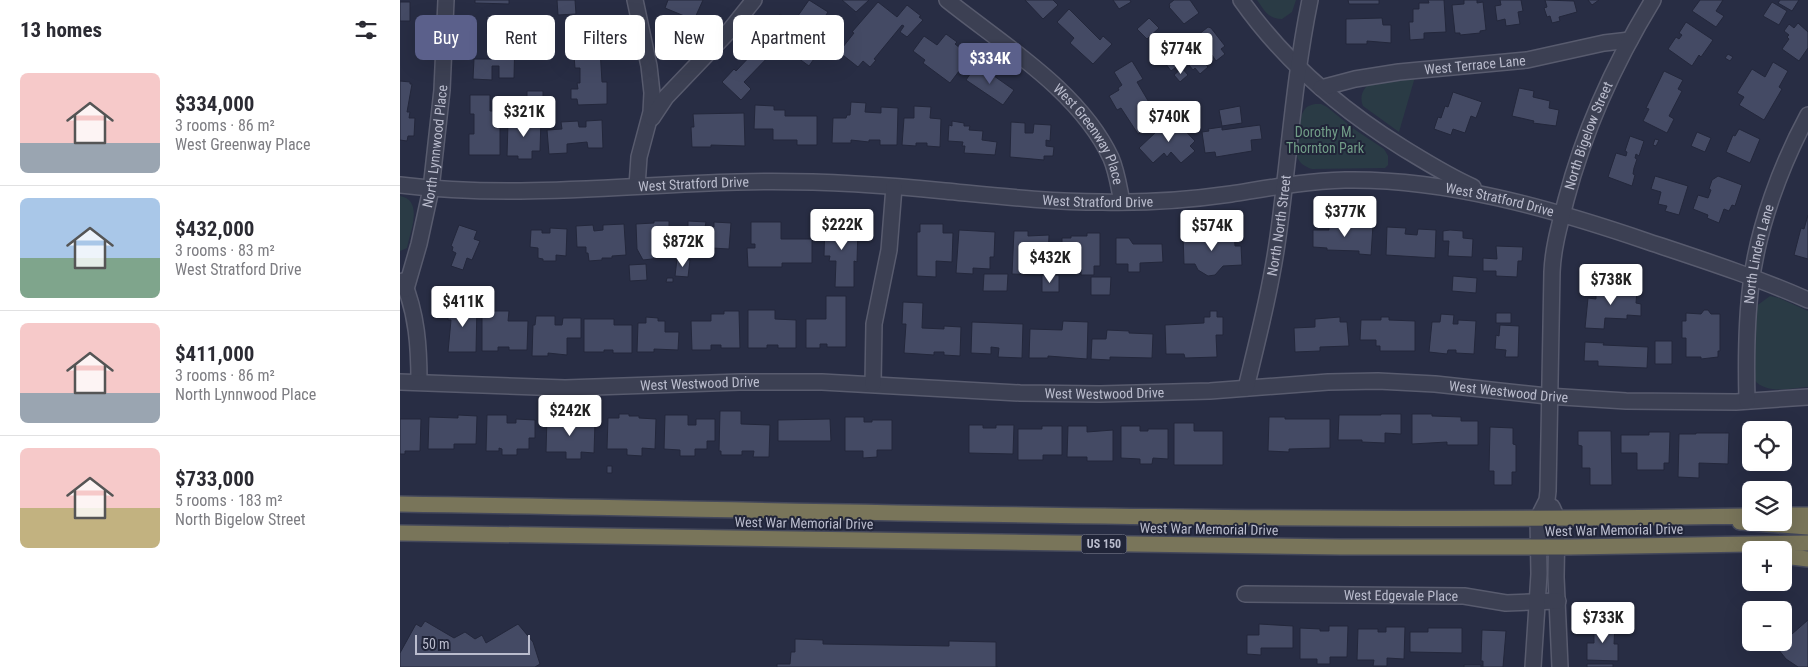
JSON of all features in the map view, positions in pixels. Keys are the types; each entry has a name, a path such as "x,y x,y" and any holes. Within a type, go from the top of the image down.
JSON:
{"highway":[{"name":"West War Memorial Drive","path":"400,503 1265,518 1742,516"},
{"path":"1792,515 1808,515"},
{"path":"1629,517 1808,527"},
{"name":"West War Memorial Drive","path":"400,533 1341,547 1595,547 1808,543"},
{"path":"1595,547 1742,555"},
{"path":"1792,557 1808,559"}],"street":[{"name":"North Lynnwood Place","path":"419,382 418,332 412,306 403,282 419,244 431,189 442,90 446,0"},
{"path":"635,0 652,87 652,105 638,162 637,186"},
{"path":"647,126 666,97 726,35 754,0"},
{"name":"West Greenway Place","path":"947,0 1033,66 1073,104 1108,152 1113,164 1122,202"},
{"path":"1241,0 1276,45 1298,68 1366,124 1433,166 1503,200"},
{"name":"North North Street","path":"1246,388 1271,278 1298,68 1310,0"},
{"name":"North Bigelow Street","path":"1533,667 1539,574 1538,518 1547,500 1548,491 1552,266 1557,235 1574,168 1586,134 1614,70 1653,0"},
{"name":"West Terrace Lane","path":"1321,88 1356,79 1399,72 1527,60 1604,43 1630,40"},
{"name":"North Linden Lane","path":"1747,401 1746,340 1752,278 1773,195 1808,115"},
{"name":"West Stratford Drive","path":"400,185 431,189 510,192 767,182 894,187 1037,200 1122,202 1209,197 1284,186 1345,180 1393,182 1442,187 1503,200 1562,216 1635,237 1752,278 1808,300"},
{"path":"873,384 875,314 889,250 894,187"},
{"name":"West Westwood Drive","path":"400,382 565,388 789,382 873,384 1020,393 1087,394 1171,393 1328,382 1407,382 1550,396 1626,400 1747,401 1808,397"},
{"name":"North Bigelow Street","path":"1548,491 1549,500 1557,518 1556,577 1560,667"},
{"name":"West Edgevale Place","path":"1245,594 1464,596 1506,603 1558,601"}],"green space":[{"path":"1257,0 1296,0 1292,12 1282,19 1273,17 1264,11"},
{"path":"1415,77 1399,132 1363,106 1362,93 1370,83"},
{"name":"Dorothy M. Thornton Park","path":"1315,104 1327,107 1354,129 1384,149 1388,156 1388,165 1385,168 1312,169 1299,161 1297,156 1297,139 1299,124 1305,109"},
{"path":"400,196 412,204 414,218 407,248 400,251"},
{"path":"1770,296 1808,311 1808,387 1772,389 1760,385 1754,380 1755,307"}],"building":[{"path":"475,0 509,0 509,4 475,3"},
{"path":"557,0 575,0 576,14 558,15"},
{"path":"668,0 703,0 696,15 682,15 665,8"},
{"path":"809,0 828,12 826,15 799,15"},
{"path":"842,0 869,0 856,12"},
{"path":"1025,0 1053,0 1058,5 1043,19"},
{"path":"1113,0 1130,0 1131,2 1119,9"},
{"path":"1174,0 1190,0 1199,13 1184,24 1169,7 1169,4"},
{"path":"1348,0 1379,0 1379,4 1349,4"},
{"path":"1428,0 1444,0 1446,32 1424,33 1424,39 1410,40 1409,22 1413,22 1413,9 1419,9 1419,3 1429,3"},
{"path":"1464,0 1477,0 1477,3 1483,2 1486,30 1480,31 1480,33 1460,35 1460,33 1455,33 1452,5 1464,4"},
{"path":"1500,0 1521,0 1523,11 1518,12 1520,24 1506,26 1505,19 1497,21 1495,6 1501,5"},
{"path":"1545,0 1574,1 1577,12 1559,17 1560,21 1552,23 1550,16 1547,17 1544,8 1547,7"},
{"path":"1588,0 1599,0 1592,5"},
{"path":"1700,0 1723,0 1716,11 1724,16 1716,27 1692,11"},
{"path":"1780,0 1799,0 1792,11 1778,3"},
{"path":"400,2 410,2 410,21 400,21"},
{"path":"878,2 897,17 907,5 921,16 919,17 923,20 907,37 900,32 904,26 902,25 874,59 876,60 870,67 863,61 858,67 844,56 844,46 854,33 852,32"},
{"path":"1772,2 1787,11 1779,25 1763,16"},
{"path":"1069,9 1100,40 1103,36 1112,44 1093,64 1070,43 1074,38 1057,22"},
{"path":"1149,18 1159,28 1147,39 1137,29"},
{"path":"1382,18 1383,25 1391,25 1391,43 1367,41 1367,44 1346,44 1346,19"},
{"path":"1686,22 1713,40 1692,66 1668,49 1676,37 1679,39 1682,35 1679,33"},
{"path":"1798,23 1808,32 1808,48 1799,61 1782,49 1789,39 1787,37 1789,35 1784,31 1789,24 1794,28"},
{"path":"1208,27 1211,28 1225,46 1221,49 1225,54 1216,61 1212,55 1204,62 1208,67 1200,74 1189,65 1192,62 1188,58 1194,54 1190,49 1200,38 1198,35"},
{"path":"946,34 957,42 955,44 969,58 950,83 923,63 925,60 913,51 924,36 937,45"},
{"path":"1158,37 1165,47 1159,51 1152,42"},
{"path":"1173,52 1181,63 1171,71 1163,60"},
{"path":"1728,54 1733,57 1730,61 1725,58"},
{"path":"474,60 514,60 514,78 499,78 499,66 492,66 492,80 473,79"},
{"path":"574,60 601,60 602,82 607,82 607,104 578,105 577,99 571,99 571,89 578,89 577,83 580,83 580,68 575,68"},
{"path":"746,60 765,60 744,82 751,89 741,100 722,82 734,69 736,71"},
{"path":"801,60 813,60 809,66"},
{"path":"1132,61 1143,79 1137,82 1160,121 1138,134 1121,108 1117,110 1109,96 1119,90 1118,88 1122,85 1114,72"},
{"path":"1773,62 1788,71 1779,87 1782,89 1764,120 1739,105 1744,97 1737,93 1752,69 1765,77"},
{"path":"977,64 1014,90 1003,105 966,80"},
{"path":"1182,68 1188,75 1180,82 1174,75"},
{"path":"1664,71 1683,80 1678,89 1682,91 1669,116 1674,119 1667,133 1643,121 1649,109 1646,108"},
{"path":"400,81 412,84 407,112 410,112 409,118 415,118 414,136 408,136 407,141 400,140"},
{"path":"1519,88 1534,91 1533,97 1550,101 1549,108 1559,110 1556,126 1533,123 1534,121 1512,116"},
{"path":"527,91 543,91 543,105 527,105"},
{"path":"1453,92 1482,102 1476,118 1471,116 1465,133 1453,129 1451,135 1434,129 1438,117 1441,118 1445,106 1448,107"},
{"path":"470,95 490,95 490,111 500,111 500,155 469,155 469,134 474,134 474,114 470,114"},
{"path":"851,102 866,103 865,112 881,113 881,107 898,108 897,145 880,145 880,140 869,140 869,142 851,140 851,143 832,143 833,118 846,118 847,115 850,115"},
{"path":"755,105 774,106 774,110 785,110 785,116 817,116 817,145 797,145 797,140 773,140 773,129 754,129"},
{"path":"914,106 931,107 930,118 941,119 940,147 927,146 927,143 916,143 916,146 902,145 904,118 914,118"},
{"path":"1240,106 1242,123 1222,126 1219,110"},
{"path":"744,113 745,146 711,145 711,147 692,147 691,127 694,127 693,114"},
{"path":"1172,117 1195,141 1190,146 1195,151 1181,163 1171,152 1167,157 1164,153 1153,163 1139,148"},
{"path":"513,118 541,119 540,151 532,151 532,159 518,159 518,156 507,156 508,123 513,124"},
{"path":"602,120 603,148 588,148 587,142 567,144 567,153 549,154 547,130 562,129 561,122 578,121 579,127 586,127 586,121"},
{"path":"952,121 964,123 964,126 970,126 969,130 983,131 982,140 997,142 995,155 964,153 965,146 962,146 963,142 948,141 949,125 952,126"},
{"path":"1011,122 1025,123 1025,133 1033,133 1034,124 1051,125 1050,141 1046,140 1046,146 1054,147 1053,156 1044,156 1044,160 1010,157"},
{"path":"1260,125 1262,139 1251,140 1252,151 1216,157 1215,152 1205,153 1202,132 1222,127 1222,130"},
{"path":"1739,129 1760,139 1750,163 1726,152 1733,135 1735,136"},
{"path":"1697,132 1711,138 1705,152 1691,146"},
{"path":"1630,136 1644,141 1639,156 1636,154 1635,158 1637,159 1633,174 1635,175 1632,186 1608,177 1616,153 1626,156 1627,152 1625,151"},
{"path":"1655,139 1659,140 1656,146 1653,145"},
{"path":"1655,176 1688,186 1679,215 1665,211 1667,206 1658,204 1661,192 1651,189"},
{"path":"1718,176 1742,185 1735,206 1732,205 1729,211 1724,209 1719,223 1707,218 1708,215 1693,209 1698,195 1708,198 1712,180"},
{"path":"1808,215 1808,259 1794,255 1801,228 1804,229"},
{"path":"654,221 669,221 669,257 643,260 637,249 636,224 654,223"},
{"path":"688,221 706,222 705,227 714,227 714,222 731,223 729,249 712,248 713,240 699,239 698,249 688,248"},
{"path":"751,222 781,222 781,239 812,239 812,263 782,263 782,267 748,267 747,248 755,248 755,244 751,244"},
{"path":"825,222 846,222 846,227 858,228 857,262 854,261 854,287 835,287 836,261 829,261 830,256 824,256"},
{"path":"1329,223 1373,225 1371,255 1359,254 1359,251 1327,250 1327,248 1313,247 1313,230 1329,230"},
{"path":"624,224 626,255 589,261 586,247 577,247 576,226 593,225 594,231 603,230 603,225"},
{"path":"920,224 943,224 943,233 953,233 952,262 936,261 936,277 917,276 917,232 920,232"},
{"path":"459,225 477,231 474,239 480,241 472,260 467,258 463,270 451,266 456,253 452,251 453,247 451,246"},
{"path":"1387,227 1406,228 1405,234 1417,235 1418,229 1436,230 1435,258 1386,255"},
{"path":"550,228 567,229 566,256 556,255 556,261 543,261 543,259 538,258 538,248 530,247 531,230 542,230 542,233 550,233"},
{"path":"959,230 995,232 994,257 990,257 990,269 973,268 973,274 956,273"},
{"path":"1014,231 1028,231 1028,236 1049,235 1048,264 1041,263 1041,275 1012,274"},
{"path":"1443,231 1463,231 1463,238 1473,239 1472,257 1448,256 1449,241 1443,241"},
{"path":"1234,232 1235,246 1241,246 1242,265 1223,266 1215,275 1208,276 1198,270 1195,264 1184,264 1183,234 1199,233 1199,237 1210,237 1210,233"},
{"path":"1087,233 1100,233 1100,266 1094,266 1094,275 1081,275 1081,270 1072,270 1072,266 1062,266 1062,238 1087,236"},
{"path":"1116,238 1129,238 1133,244 1162,244 1163,262 1140,263 1140,272 1128,272 1128,264 1116,264"},
{"path":"1496,246 1523,247 1522,261 1518,261 1517,277 1496,276 1496,271 1483,271 1483,258 1497,259"},
{"path":"677,259 690,260 688,277 675,276"},
{"path":"646,264 647,280 630,281 629,265"},
{"path":"984,274 1008,274 1007,291 983,291"},
{"path":"1042,275 1059,275 1059,292 1042,292"},
{"path":"1453,276 1477,278 1476,293 1452,291"},
{"path":"1091,277 1111,277 1110,295 1091,295"},
{"path":"667,278 673,278 673,282 666,282"},
{"path":"1596,284 1612,285 1612,289 1637,290 1636,303 1641,304 1641,316 1627,315 1627,319 1605,318 1604,329 1585,328 1588,298 1596,299"},
{"path":"826,296 846,296 846,347 827,347 827,344 820,344 820,348 806,348 806,319 826,319"},
{"path":"903,302 923,303 922,328 944,329 944,326 961,327 960,356 944,355 944,352 934,352 934,355 904,353 906,324 902,324"},
{"path":"448,305 477,305 476,352 448,352 451,320 448,320"},
{"path":"748,310 775,310 775,319 796,320 796,348 778,348 778,345 767,345 767,348 748,348"},
{"path":"1704,310 1708,310 1711,314 1720,314 1720,351 1718,351 1718,357 1701,359 1701,357 1686,357 1686,338 1682,338 1682,321 1686,321 1686,313 1701,314"},
{"path":"482,311 509,311 508,321 528,321 527,350 509,350 509,347 498,347 498,351 482,351"},
{"path":"724,311 739,311 740,348 721,348 721,345 711,345 711,350 692,350 691,321 711,321 711,314 724,314"},
{"path":"1210,311 1217,311 1217,317 1223,317 1223,335 1216,335 1217,357 1185,358 1184,354 1166,354 1165,325 1204,323 1204,317 1210,317"},
{"path":"1496,313 1511,313 1511,323 1496,323"},
{"path":"1441,314 1454,315 1453,324 1458,324 1458,320 1476,321 1474,354 1456,353 1456,350 1448,350 1447,354 1429,352 1432,322 1440,322"},
{"path":"536,316 555,316 555,325 562,325 563,318 581,318 581,338 567,338 567,355 548,353 548,356 532,356 533,325 535,325"},
{"path":"646,317 665,321 665,332 679,332 678,350 654,349 654,352 637,352 638,323 646,323"},
{"path":"1340,317 1340,322 1347,322 1349,346 1320,347 1320,351 1295,352 1294,328 1315,327 1315,319"},
{"path":"1381,317 1389,317 1389,320 1415,321 1415,351 1380,351 1380,346 1376,346 1376,340 1360,340 1361,320 1381,320"},
{"path":"584,319 614,319 614,325 632,325 632,353 613,353 613,350 584,352"},
{"path":"1063,321 1088,322 1087,359 1048,356 1048,358 1029,358 1030,329 1062,330"},
{"path":"972,322 1023,324 1022,358 998,357 999,348 991,347 991,354 971,353"},
{"path":"1500,325 1519,326 1518,357 1505,357 1506,350 1495,349 1496,335 1499,336"},
{"path":"1107,330 1153,334 1152,358 1110,357 1110,360 1091,359 1092,339 1106,339"},
{"path":"1655,341 1672,341 1672,364 1655,364"},
{"path":"1585,342 1604,343 1603,345 1648,347 1647,368 1598,366 1598,361 1584,361"},
{"path":"720,411 741,411 741,424 770,425 769,457 753,457 754,451 742,451 742,455 721,455 721,451 719,451"},
{"path":"619,414 656,419 655,449 642,448 642,456 627,455 627,449 607,449 608,418 619,418"},
{"path":"1401,414 1401,434 1385,433 1385,443 1362,442 1362,440 1338,440 1339,415"},
{"path":"1412,414 1461,417 1461,421 1478,421 1478,445 1447,445 1447,442 1412,444"},
{"path":"458,415 477,416 476,444 454,444 454,449 428,449 429,417 458,418"},
{"path":"487,415 507,415 507,423 516,423 516,419 535,420 535,438 529,438 529,449 517,449 517,455 502,455 502,449 499,448 499,451 486,451"},
{"path":"665,415 688,415 688,425 696,425 696,419 715,419 715,441 707,441 707,449 695,449 695,456 680,456 680,450 664,449"},
{"path":"547,417 578,419 578,422 595,422 594,453 581,452 581,459 566,459 566,452 546,452"},
{"path":"845,417 864,417 864,422 892,420 892,450 877,450 877,457 863,458 863,451 845,451"},
{"path":"1269,417 1330,419 1330,448 1289,449 1289,452 1268,451"},
{"path":"400,419 421,419 420,451 405,451 405,454 400,454"},
{"path":"830,419 831,441 778,441 778,420"},
{"path":"1174,423 1194,423 1194,431 1223,431 1223,465 1174,465"},
{"path":"969,425 983,425 983,428 996,428 996,425 1014,425 1013,454 969,453"},
{"path":"1042,426 1062,426 1062,455 1043,455 1043,460 1018,460 1018,429 1042,429"},
{"path":"1068,426 1087,426 1087,432 1113,430 1113,461 1087,461 1087,457 1067,457"},
{"path":"1121,426 1140,426 1140,431 1168,429 1168,459 1153,458 1152,464 1140,464 1140,459 1121,458"},
{"path":"1490,427 1513,428 1513,444 1516,445 1516,472 1512,472 1512,485 1494,485 1494,471 1489,471"},
{"path":"1578,431 1611,431 1612,485 1590,485 1590,468 1582,468 1582,446 1578,445"},
{"path":"1649,432 1670,432 1669,463 1664,463 1664,470 1637,470 1637,453 1621,453 1621,435 1649,435"},
{"path":"1729,433 1728,464 1699,463 1699,478 1678,477 1679,434"},
{"path":"607,466 612,466 612,473 607,473"},
{"path":"1808,620 1808,667 1798,667 1786,659 1780,651 1792,651 1792,634"},
{"path":"425,621 454,638 465,632 475,639 482,635 486,643 518,624 533,642 540,664 535,667 400,667 400,653 416,624 421,627"},
{"path":"1594,623 1615,624 1614,644 1618,644 1618,661 1587,660 1587,643 1594,643"},
{"path":"1259,624 1293,626 1293,648 1261,648 1261,655 1247,654 1247,635 1259,635"},
{"path":"1329,626 1348,626 1347,657 1330,657 1330,664 1317,664 1317,659 1300,659 1300,628 1329,631"},
{"path":"1386,627 1405,627 1404,659 1387,658 1387,666 1373,666 1374,660 1357,660 1358,629 1378,629 1378,632 1386,632"},
{"path":"1428,628 1462,628 1462,653 1410,652 1410,632 1428,632"},
{"path":"1482,630 1506,631 1503,667 1483,667 1483,661 1481,661"},
{"path":"795,639 823,640 823,644 949,646 949,641 996,642 996,667 777,667 777,664 790,664 791,652 795,652"},
{"path":"1587,664 1613,664 1613,667 1587,667"},
{"path":"1464,665 1481,665 1481,667 1464,667"}]}
